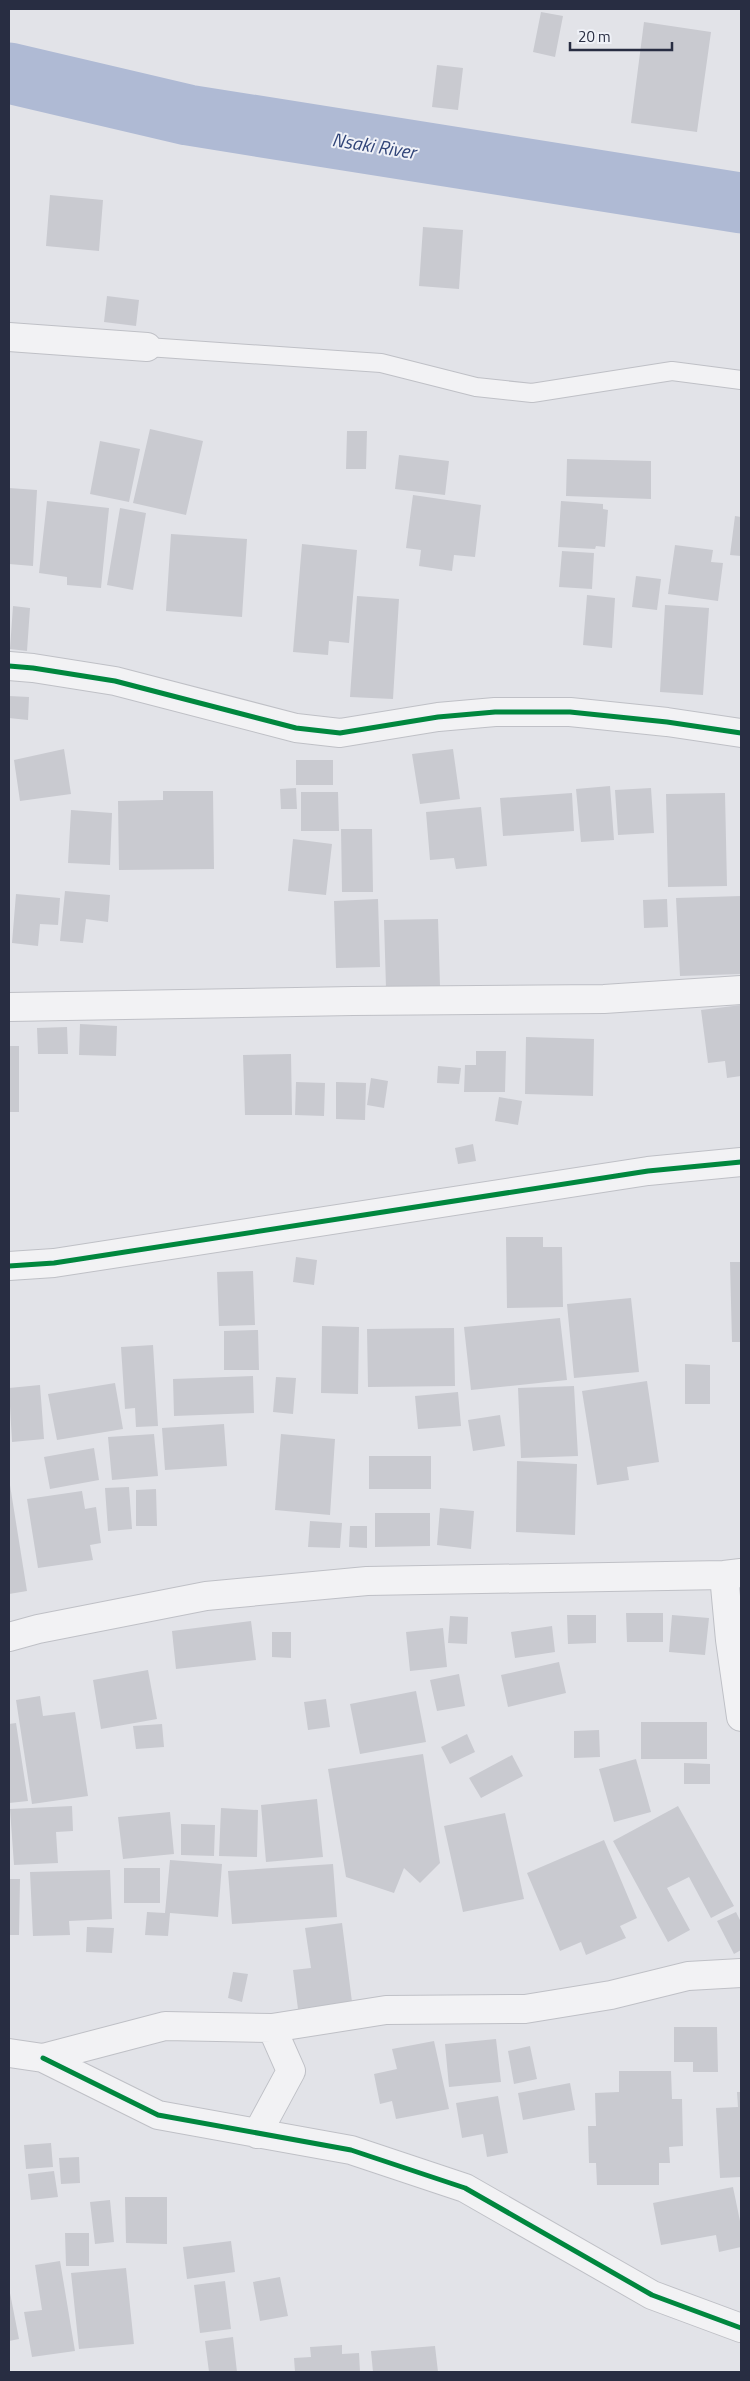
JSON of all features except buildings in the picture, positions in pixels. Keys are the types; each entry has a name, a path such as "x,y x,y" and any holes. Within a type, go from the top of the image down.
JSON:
{"street":[{"path":"9,336 147,347"},
{"path":"9,666 115,681 296,728 340,732 457,715 494,712 570,712 666,722 741,733"},
{"path":"9,1007 604,999 741,990"},
{"path":"9,1266 54,1263 648,1171 741,1162"},
{"path":"9,1637 38,1629 206,1596 367,1580 732,1574 730,1640 741,1717"},
{"path":"43,2058 165,2026 272,2028 386,2010 525,2009 611,1995 688,1976 741,1973"},
{"path":"257,2134 291,2070 272,2028"},
{"path":"9,2053 43,2058 158,2115 351,2150 465,2188 652,2295 741,2328"}],"lane":[{"path":"147,347 381,363 476,387 532,393 672,370 741,380"}],"waterway":[{"name":"Nsaki River","path":"9,73 188,115 741,203"}],"cycle path":[{"path":"9,666 115,681 296,728 340,733 438,717 495,712 570,712 667,722 741,733"},
{"path":"9,1266 54,1263 648,1171 741,1162"},
{"path":"43,2058 158,2115 351,2150 465,2188 652,2295 741,2328"}]}
